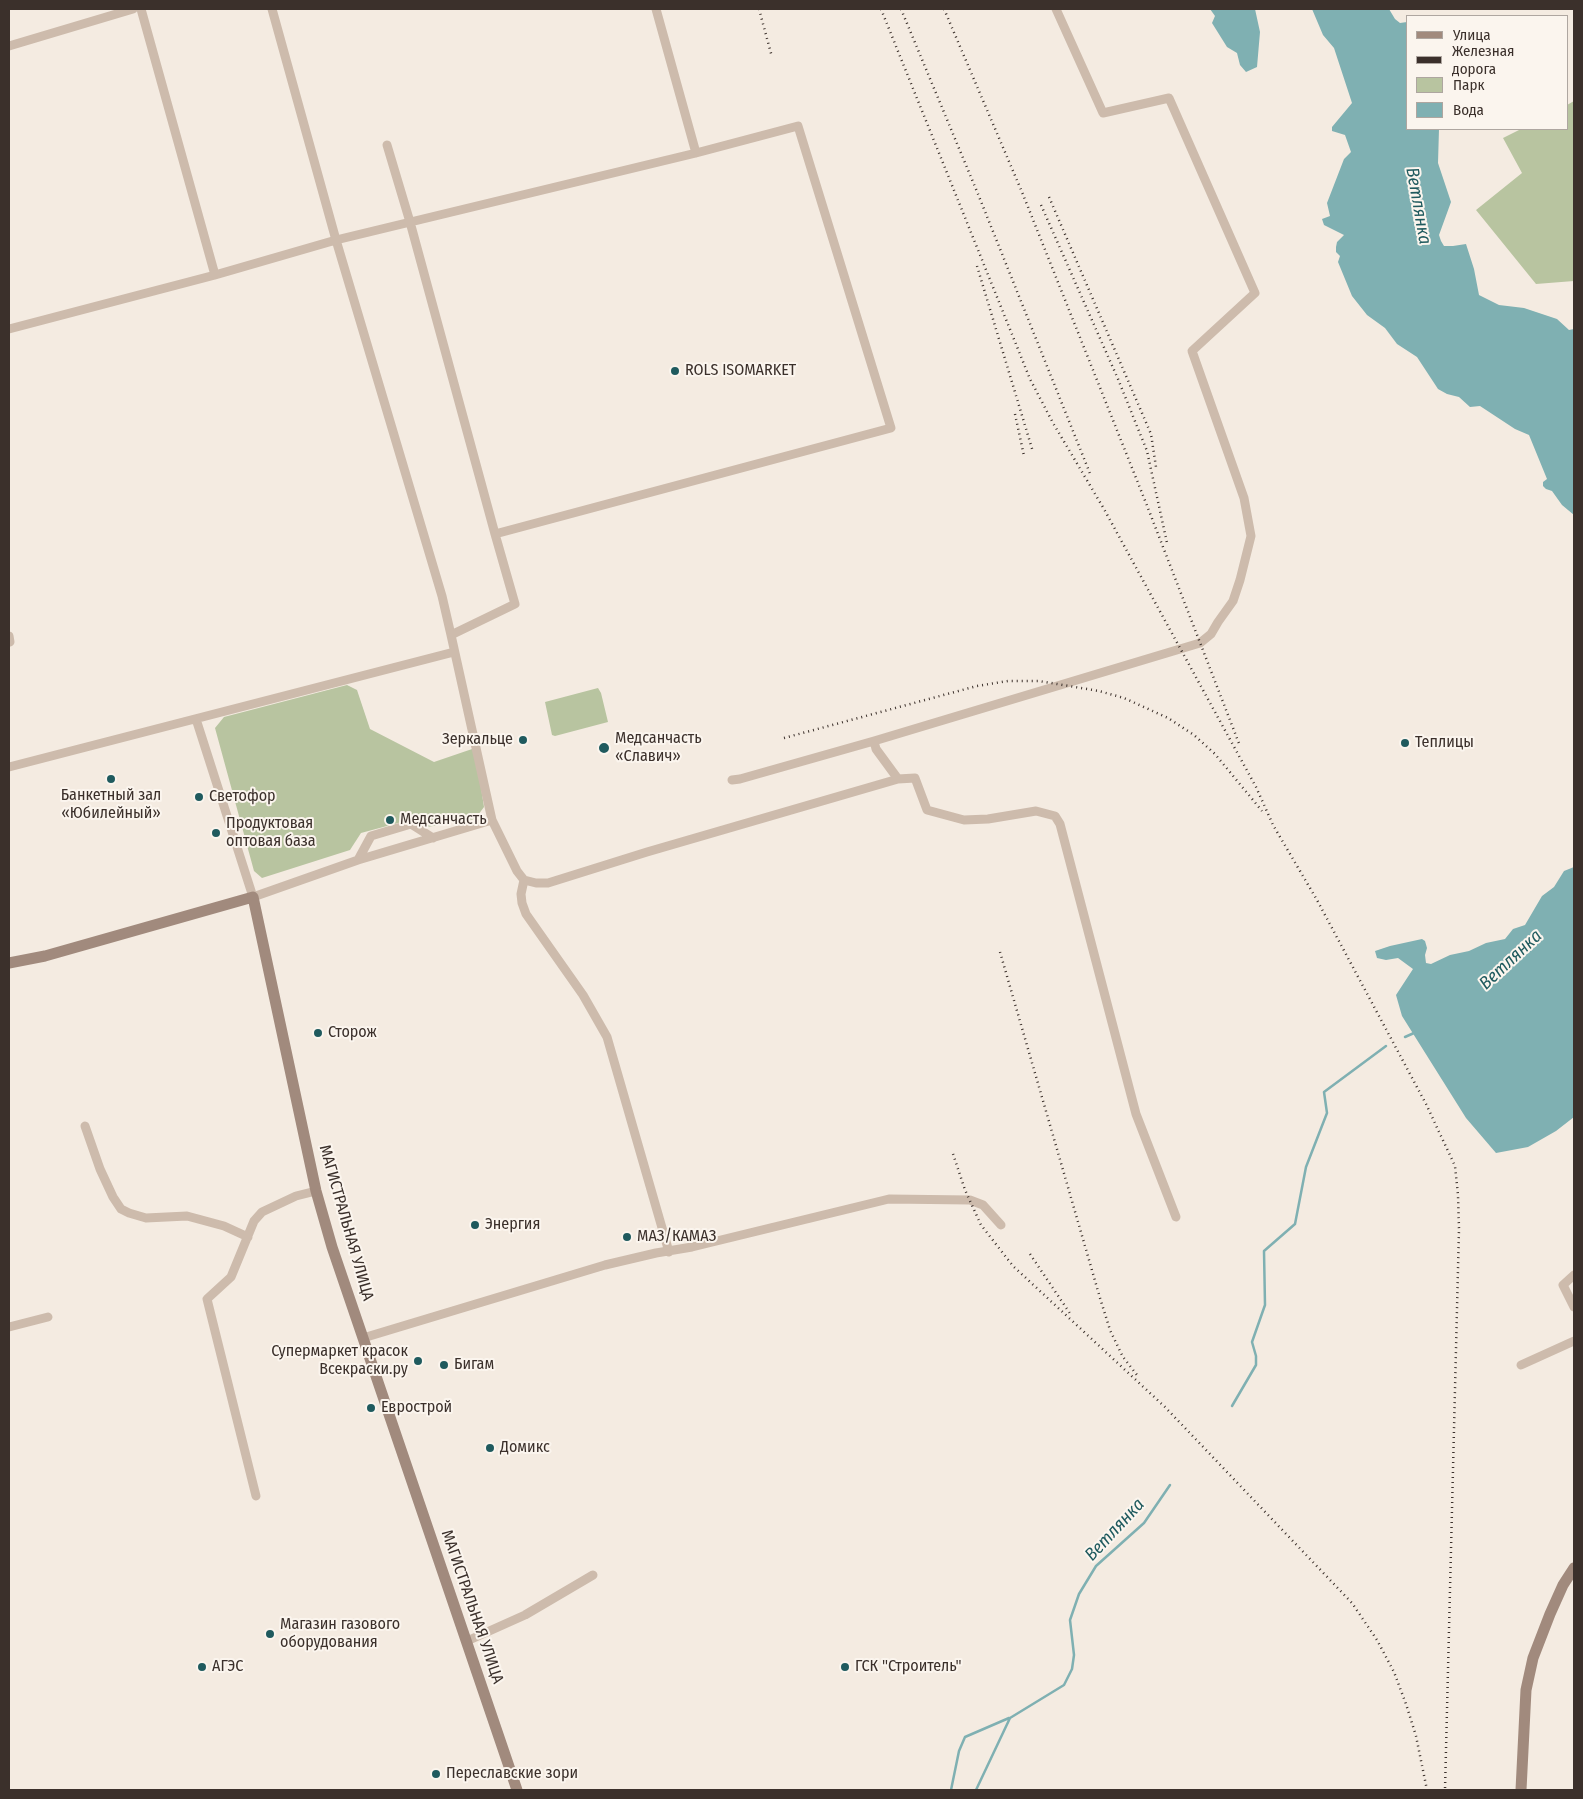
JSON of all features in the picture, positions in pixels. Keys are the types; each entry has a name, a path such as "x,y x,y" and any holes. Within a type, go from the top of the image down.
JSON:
{"main road":[{"path":"9,963 45,956 253,897"},
{"name":"МАГИСТРАЛЬНАЯ УЛИЦА","path":"253,897 316,1191 332,1247 517,1790"},
{"path":"1521,1790 1526,1690 1534,1658 1550,1614 1563,1585 1574,1568"}],"street":[{"path":"9,46 133,9"},
{"path":"141,9 215,275"},
{"path":"272,9 336,240 442,596 492,820 517,871 524,880 548,883 647,852 898,779 915,778 927,810 964,820 988,819 1036,811 1055,816 1060,824 1136,1114 1176,1217"},
{"path":"656,9 696,154"},
{"path":"732,780 874,741 1200,643 1211,634 1233,601 1251,536 1244,498 1192,351 1255,293 1169,98 1103,113 1056,9"},
{"path":"9,329 215,275 336,240 696,154 798,126 891,428 495,534"},
{"path":"387,145 515,604 451,635"},
{"path":"9,767 454,652"},
{"path":"196,719 253,897 358,860 492,820"},
{"path":"874,741 876,749 898,779"},
{"path":"358,860 371,836 412,824 433,838"},
{"path":"524,880 521,894 526,914 583,995 607,1037 669,1252"},
{"path":"84,1126 100,1169 113,1197 121,1209 146,1218 186,1216 224,1226 248,1237"},
{"path":"256,1496 207,1298 231,1277 254,1220 262,1212 296,1196 316,1191"},
{"path":"363,1338 605,1265 656,1252 669,1252 889,1199 970,1200 983,1205 1001,1225"},
{"path":"1574,1275 1563,1285 1574,1307"},
{"path":"9,1327 48,1317"},
{"path":"1521,1365 1574,1341"},
{"path":"467,1641 525,1615 593,1575"}],"green space":[{"path":"1574,101 1574,281 1536,284 1476,210 1522,173 1503,138 1519,130 1568,130 1568,104"},
{"path":"347,685 357,690 370,729 434,762 475,748 484,807 475,819 427,827 413,819 361,833 350,850 262,878 254,871 215,728 224,717"},
{"path":"598,688 608,722 555,736 552,735 545,702"}],"water":[{"path":"1210,9 1255,9 1260,32 1257,67 1246,72 1240,65 1237,53 1227,47 1212,23 1215,16"},
{"path":"1312,9 1389,9 1400,23 1406,22 1406,130 1439,130 1438,163 1451,202 1439,235 1441,241 1444,246 1466,244 1474,269 1479,295 1499,305 1524,308 1557,319 1569,330 1574,329 1574,515 1562,505 1552,491 1543,486 1543,482 1547,479 1529,435 1515,429 1480,406 1470,407 1459,397 1438,389 1417,357 1397,344 1385,328 1367,315 1352,296 1338,262 1340,256 1336,252 1337,242 1344,235 1324,225 1322,219 1330,216 1327,203 1344,159 1351,152 1345,135 1332,131 1332,127 1352,103 1334,48 1323,35"},
{"path":"1574,867 1574,1117 1556,1131 1528,1147 1496,1153 1466,1118 1402,1016 1396,995 1413,969 1398,958 1386,960 1377,958 1375,951 1422,939 1425,941 1427,948 1425,955 1426,963 1431,964 1450,955 1505,939 1513,929 1525,925 1542,896 1554,887 1564,871"}],"waterway":[{"name":"Ветлянка","path":"1405,1037 1414,1033"},
{"name":"Ветлянка","path":"1232,1406 1256,1365 1256,1356 1252,1342 1265,1305 1264,1251 1295,1224 1306,1167 1327,1113 1324,1092 1386,1046"},
{"name":"Ветлянка","path":"976,1790 1010,1718 1064,1685 1072,1669 1074,1655 1070,1620 1079,1594 1096,1566 1144,1523 1170,1485"},
{"path":"951,1790 959,1751 965,1737 1009,1718"}],"railway":[{"path":"759,9 772,57"},
{"path":"881,9 1030,379 1053,423 1104,509 1256,787 1273,825 1317,900 1426,1104 1455,1166 1459,1229 1445,1790"},
{"path":"901,9 978,194 1091,476"},
{"path":"944,9 1022,192 1146,503 1240,746"},
{"path":"1049,197 1151,434 1156,467"},
{"path":"1041,205 1118,379 1147,451 1167,543"},
{"path":"977,266 1033,452"},
{"path":"1015,414 1024,456"},
{"path":"784,738 977,686 1008,681 1039,681 1099,691 1124,698 1168,718 1194,735 1215,754 1262,811"},
{"path":"1000,952 1110,1330 1123,1357 1137,1375"},
{"path":"953,1154 965,1190 981,1225 1013,1266 1165,1407 1352,1603 1377,1640 1394,1672 1416,1736 1427,1790"},
{"path":"1030,1254 1071,1315"}],"place":[{"name":"ROLS ISOMARKET","path":"675,371"},
{"name":"Зеркальце","path":"523,740"},
{"name":"Теплицы","path":"1405,743"},
{"name":"Медсанчасть «Славич»","path":"604,748"},
{"name":"Банкетный зал «Юбилейный»","path":"111,779"},
{"name":"Светофор","path":"199,797"},
{"name":"Медсанчасть","path":"390,820"},
{"name":"Продуктовая оптовая база","path":"216,833"},
{"name":"Сторож","path":"318,1033"},
{"name":"Энергия","path":"475,1225"},
{"name":"МАЗ/КАМАЗ","path":"627,1237"},
{"name":"Супермаркет красок Всекраски.ру","path":"418,1361"},
{"name":"Бигам","path":"444,1365"},
{"name":"Еврострой","path":"371,1408"},
{"name":"Домикс","path":"490,1448"},
{"name":"Магазин газового оборудования","path":"270,1634"},
{"name":"АГЭС","path":"202,1667"},
{"name":"ГСК \"Строитель\"","path":"845,1667"},
{"name":"Переславские зори","path":"436,1774"}]}
